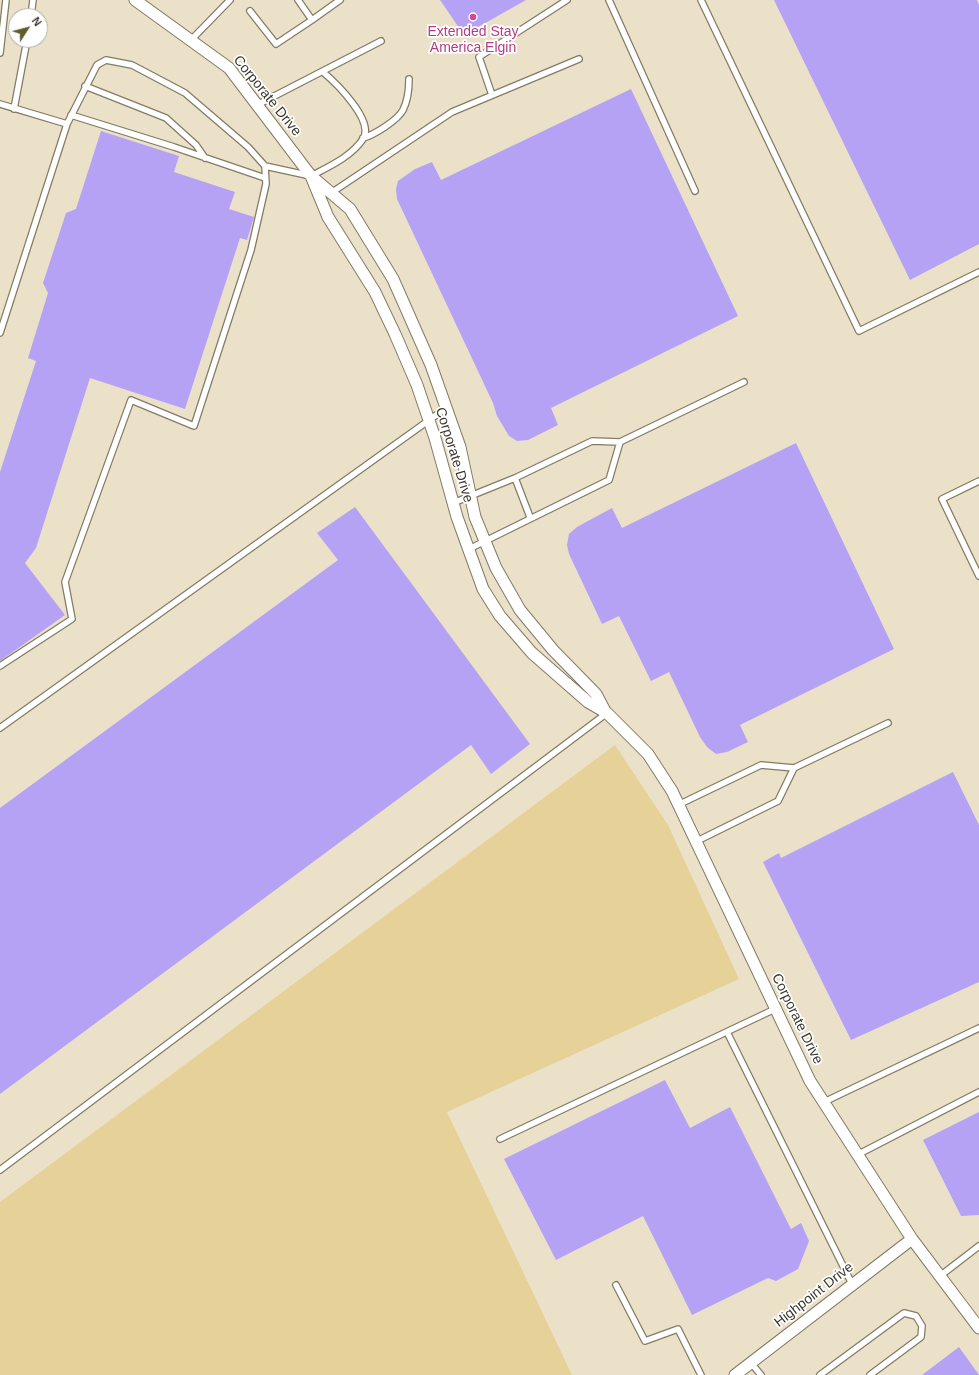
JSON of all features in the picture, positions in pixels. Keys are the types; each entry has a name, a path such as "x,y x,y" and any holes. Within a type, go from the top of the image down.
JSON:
{"street":[{"name":"Corporate Drive","path":"135,0 229,68 311,176 350,209 393,279 431,365 460,447 475,517 496,568 520,610 553,650 596,694 607,713 648,754 672,791 810,1081 912,1239 979,1328"},
{"name":"Corporate Drive","path":"311,176 328,217 371,286 396,334 429,422 453,503 483,589 500,616 532,653 588,702 607,713"},
{"name":"Highpoint Drive","path":"735,1375 912,1239"}],"lane":[{"path":"0,53 6,0"},
{"path":"190,40 230,0"},
{"path":"298,0 312,20"},
{"path":"250,11 276,44 340,0"},
{"path":"492,96 479,57 567,0"},
{"path":"609,0 695,191"},
{"path":"701,0 860,331 979,272"},
{"path":"257,105 324,72 381,41"},
{"path":"14,109 25,48"},
{"path":"330,193 452,112 579,59"},
{"path":"0,333 67,124 96,65 106,60 132,65 185,93 248,147 265,166 311,176 335,164 363,138 366,128 360,115 338,85 324,72"},
{"path":"363,138 374,136 403,111 410,89 409,79"},
{"path":"85,86 166,118 196,145 205,158"},
{"path":"0,104 67,124"},
{"path":"70,116 266,178"},
{"path":"0,666 72,619 65,582 130,400 194,426 251,250 266,184 265,166"},
{"path":"453,503 515,478 592,441 620,442 744,382"},
{"path":"0,728 429,422 446,408"},
{"path":"468,549 530,517 609,480 620,442"},
{"path":"515,478 530,517"},
{"path":"979,481 942,499 979,576"},
{"path":"0,1170 607,713"},
{"path":"678,805 761,765 794,768 888,723"},
{"path":"695,842 778,801 794,768"},
{"path":"500,1139 775,1009"},
{"path":"824,1102 979,1028"},
{"path":"727,1032 852,1284"},
{"path":"857,1155 979,1092"},
{"path":"940,1276 979,1246"},
{"path":"616,1285 644,1341 678,1329 701,1375"},
{"path":"820,1375 904,1313 916,1316 922,1326 921,1337 870,1375"},
{"path":"751,1363 760,1375"}],"shaded area":[{"path":"615,745 668,825 739,979 447,1112 572,1375 0,1375 0,1202"}],"building":[{"name":"Extended Stay America Elgin","path":"440,0 526,0 464,35"},
{"path":"774,0 977,0 979,5 979,244 910,280"},
{"path":"631,89 738,316 551,408 558,425 528,440 517,441 509,436 497,416 493,403 397,199 396,189 398,181 415,169 432,162 441,180"},
{"path":"101,131 179,156 174,172 235,192 229,209 254,217 247,240 240,238 185,409 90,378 36,548 25,563 65,615 0,661 0,472 36,361 28,358 48,293 43,283 66,213 76,209"},
{"path":"796,443 894,649 740,725 748,742 727,752 716,754 707,747 700,737 669,672 651,681 619,616 602,624 569,554 567,545 569,534 577,527 612,508 622,528"},
{"path":"355,507 530,744 491,774 471,745 0,1094 0,808 338,560 317,533"},
{"path":"953,772 979,825 979,982 851,1040 763,862 779,853 781,858"},
{"path":"665,1080 690,1128 730,1107 791,1229 801,1223 809,1241 798,1269 776,1281 768,1278 692,1315 643,1216 556,1260 504,1159"},
{"path":"979,1112 979,1215 961,1216 923,1140"},
{"path":"959,1347 979,1375 922,1375"}],"place":[{"name":"Extended Stay America Elgin","path":"473,17"}]}
